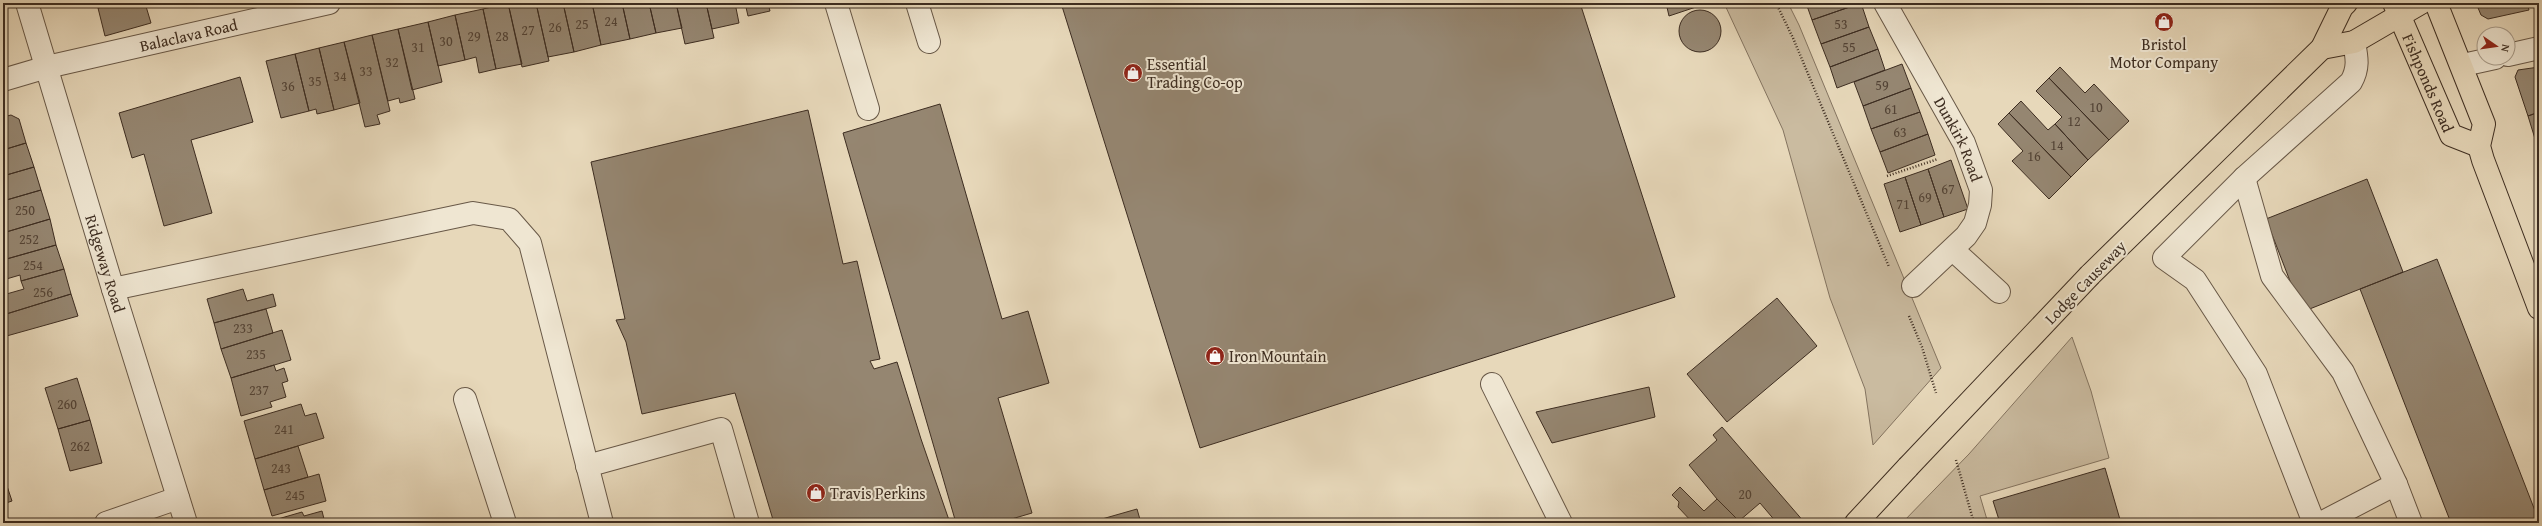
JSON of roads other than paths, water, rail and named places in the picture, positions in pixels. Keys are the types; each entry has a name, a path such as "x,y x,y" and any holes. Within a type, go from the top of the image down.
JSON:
{"main road":[{"name":"Lodge Causeway","path":"1856,523 2090,275 2322,48 2342,7 2346,3"},
{"path":"2322,48 2354,42 2396,10 2421,3"},
{"name":"Fishponds Road","path":"2396,10 2451,135 2479,146 2484,124 2463,65 2436,3"},
{"path":"2479,146 2539,308"}],"street":[{"name":"Ridgeway Road","path":"27,3 113,289 186,523"},
{"name":"Balaclava Road","path":"3,80 47,67 329,3"},
{"path":"836,3 868,109"},
{"path":"917,3 929,42"},
{"name":"Dunkirk Road","path":"1885,3 1967,149 1981,190 1980,206 1975,223 1952,250 1913,286"},
{"path":"2314,523 2256,374 2195,280 2164,258 2244,178 2351,82 2356,73 2358,61 2354,42"},
{"path":"2516,53 2539,48"},
{"path":"2463,65 2476,62"},
{"path":"2244,178 2272,276 2343,372 2396,484 2411,523"},
{"path":"113,289 473,213 509,219 530,243 602,523"},
{"path":"1952,250 1999,292"},
{"path":"1492,384 1561,523"},
{"path":"465,399 505,523"},
{"path":"587,466 721,429 748,523"},
{"path":"2321,523 2396,484"},
{"path":"106,523 178,498"}],"place":[{"name":"Bristol Motor Company","path":"2164,22"},
{"name":"Essential Trading Co-op","path":"1133,73"},
{"name":"Iron Mountain","path":"1215,356"},
{"name":"Travis Perkins","path":"816,493"}]}
